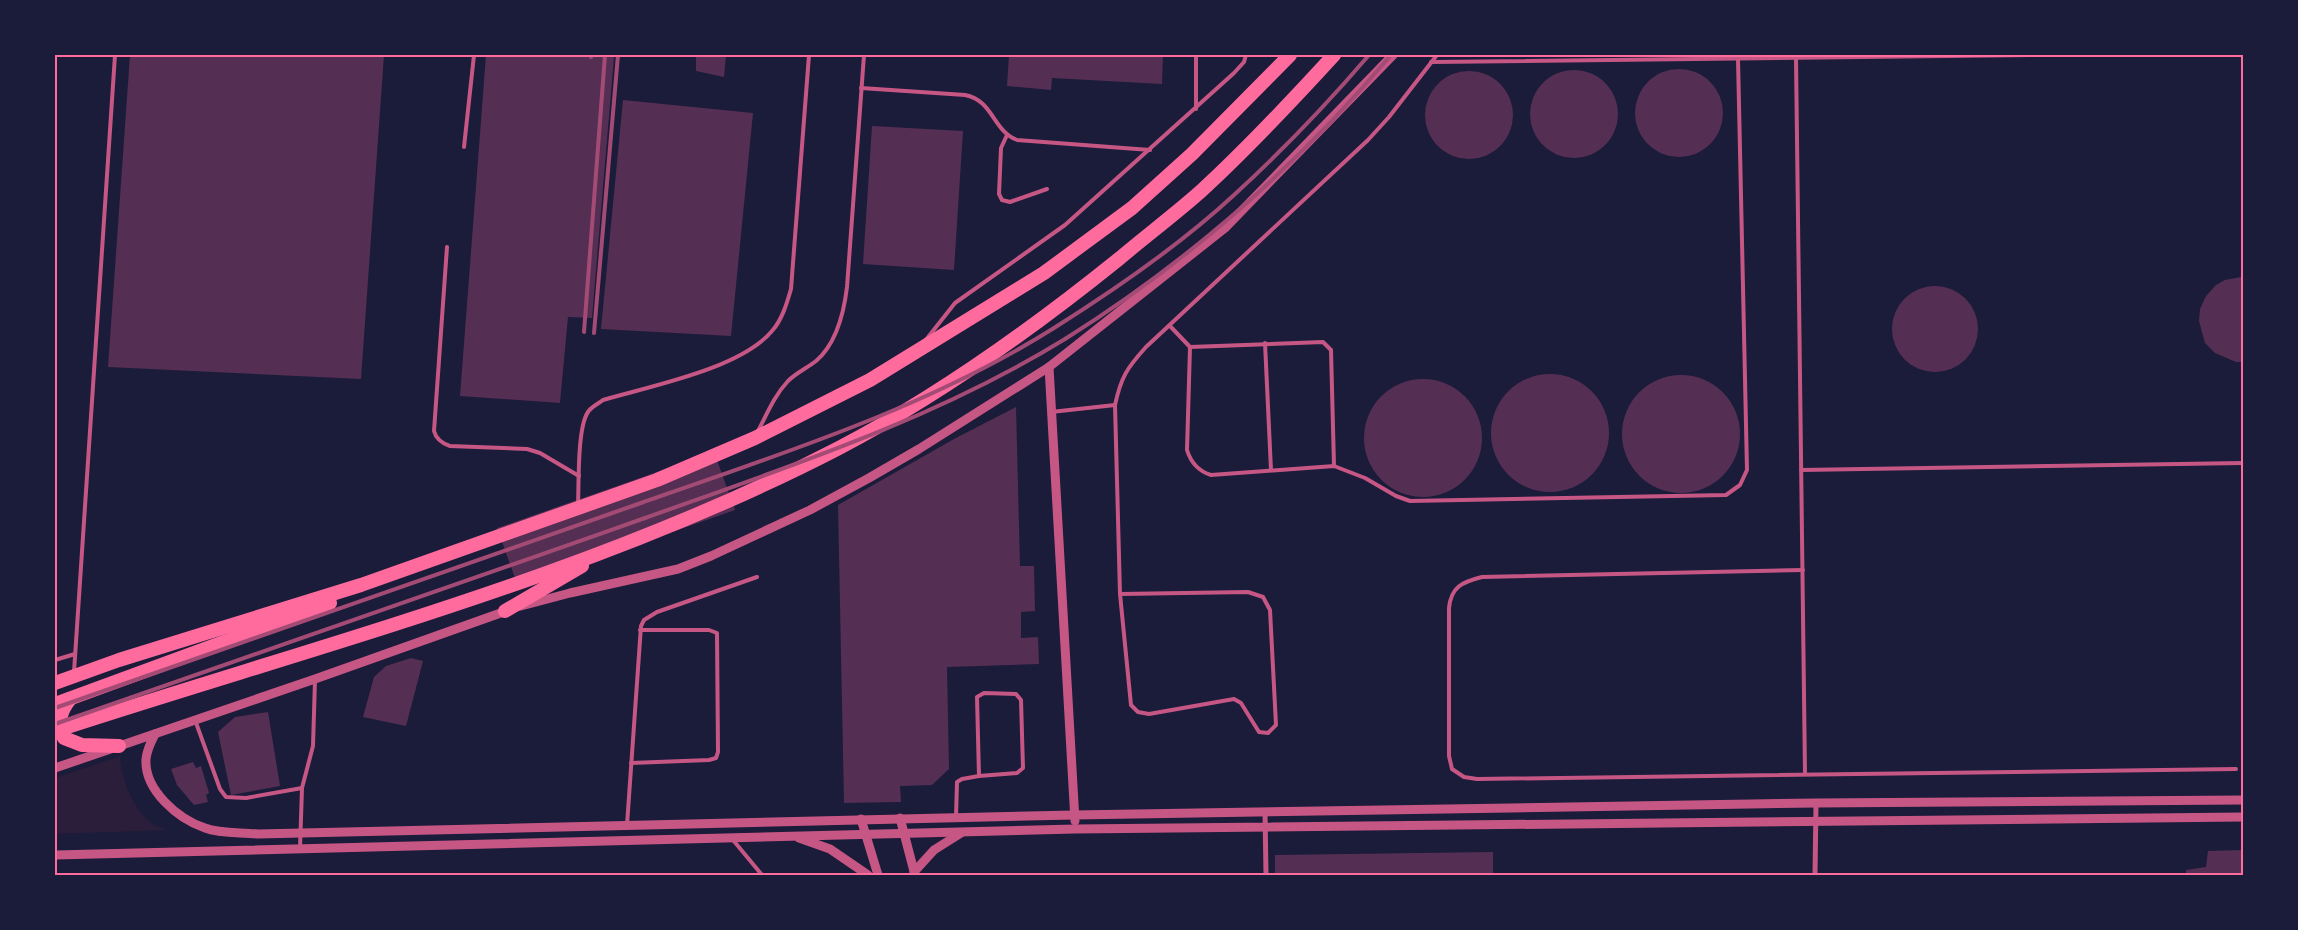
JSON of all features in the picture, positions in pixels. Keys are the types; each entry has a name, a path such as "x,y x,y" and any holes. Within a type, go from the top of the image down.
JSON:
{"highway":[{"path":"55,683 360,585 657,480 755,438 870,380 1044,273 1132,208 1192,154 1290,55"},
{"path":"55,730 465,601 613,548 743,495 840,448 912,407 1000,349 1084,286 1197,195 1272,123 1334,55"},
{"path":"504,611 613,548"},
{"path":"55,704 301,615 328,604 360,585"},
{"path":"70,698 62,709 60,716 61,730 64,738 82,745 119,746"}],"street":[{"path":"55,768 315,679 504,611 570,593 678,569 711,556 810,510 919,449 1049,367 1225,228 1393,55"},
{"path":"1049,367 1075,829"},
{"path":"155,734 148,749 147,769 155,788 176,813 205,828 258,834 1074,815 1816,803 2243,800"},
{"path":"1815,875 1816,803"},
{"path":"1264,812 1266,826 1266,875"},
{"path":"55,854 1075,829 2243,817"},
{"path":"900,818 915,874"},
{"path":"862,819 878,875"},
{"path":"915,874 934,850 962,832"},
{"path":"794,836 830,849 868,875"}],"lane":[{"path":"74,676 115,55"},
{"path":"464,147 474,55"},
{"path":"578,508 584,420 592,408 603,400 718,366 751,350 773,331 784,312 791,289 809,55"},
{"path":"755,438 773,400 789,380 822,355 841,318 847,287 864,55"},
{"path":"1196,55 1196,108"},
{"path":"916,352 955,303 1061,228 1196,108 1241,65 1246,55"},
{"path":"1120,594 1248,592 1263,597 1270,610 1276,725 1268,733 1259,732 1241,703 1234,699 1149,714 1138,712 1131,705 1120,594 1115,405 1120,382 1132,364 1170,326 1347,161 1389,117 1437,55"},
{"path":"1431,62 2031,55"},
{"path":"1170,326 1190,347 1187,450 1190,460 1202,472 1211,474 1334,466 1365,478 1396,496 1410,501 1726,495 1740,485 1746,470 1738,59"},
{"path":"1796,59 1806,774"},
{"path":"861,88 976,97 1007,135 1022,141 1150,150"},
{"path":"1007,135 1001,148 999,194 1002,200 1010,202 1047,189"},
{"path":"447,247 435,436 439,441 450,446 519,448 533,451 579,476"},
{"path":"1190,347 1323,342 1331,350 1334,466"},
{"path":"1265,343 1271,470"},
{"path":"1051,412 1115,405"},
{"path":"1801,470 2243,462"},
{"path":"1803,570 1482,577 1459,585 1453,591 1449,608 1449,756 1452,769 1457,774 1470,779 2236,770"},
{"path":"627,825 640,630 644,620 658,612 757,577"},
{"path":"631,763 709,760 716,758 718,752 717,633 709,630 640,630"},
{"path":"55,660 75,654"},
{"path":"300,848 302,788 313,746 315,679"},
{"path":"956,818 957,782 962,779 979,776 1017,773 1023,768 1020,700 1012,692 984,693 977,697 979,776"},
{"path":"195,720 220,789 226,797 246,798 302,788"},
{"path":"732,838 762,875"}],"shaded area":[{"path":"120,756 126,785 140,812 154,825 169,830 55,834 55,778"}],"building":[{"path":"130,55 384,55 361,379 108,367"},
{"path":"486,55 614,57 592,318 568,317 560,403 460,396"},
{"path":"696,55 726,55 724,77 696,71"},
{"path":"1009,55 1163,55 1162,84 1052,78 1051,90 1007,86"},
{"path":"1679,69 1696,73 1710,82 1719,96 1723,113 1719,130 1710,144 1696,153 1679,157 1662,153 1648,144 1639,130 1635,113 1639,96 1648,82 1662,73"},
{"path":"1574,70 1591,74 1605,83 1614,97 1618,114 1614,131 1605,145 1591,154 1574,158 1557,154 1543,145 1534,131 1530,114 1534,97 1543,83 1557,74"},
{"path":"1469,71 1486,75 1500,84 1509,98 1513,115 1509,132 1500,146 1486,155 1469,159 1452,155 1438,146 1429,132 1425,115 1429,98 1438,84 1452,75"},
{"path":"623,100 753,113 731,336 601,329"},
{"path":"872,126 963,131 954,270 863,264"},
{"path":"2241,277 2243,362 2236,362 2215,353 2205,343 2199,321 2200,309 2206,296 2216,285 2225,280"},
{"path":"1935,286 1959,293 1971,305 1978,329 1971,353 1959,365 1935,372 1911,365 1899,353 1892,329 1899,305 1911,293"},
{"path":"1550,374 1573,378 1592,391 1605,410 1609,433 1605,456 1592,475 1573,488 1550,492 1527,488 1508,475 1495,456 1491,433 1495,410 1508,391 1527,378"},
{"path":"1681,375 1704,379 1723,392 1736,411 1740,434 1736,457 1723,476 1704,489 1681,493 1658,489 1639,476 1626,457 1622,434 1626,411 1639,392 1658,379"},
{"path":"1423,379 1446,383 1465,396 1478,415 1482,438 1478,461 1465,480 1446,493 1423,497 1400,493 1381,480 1368,461 1364,438 1368,415 1381,396 1400,383"},
{"path":"1016,407 1020,566 1034,566 1035,611 1021,612 1021,638 1038,637 1039,664 947,667 949,769 932,785 900,786 901,802 844,803 838,505 954,439"},
{"path":"714,452 735,510 518,586 497,528"},
{"path":"411,658 423,661 406,726 363,717 374,677 386,666"},
{"path":"268,712 280,786 231,795 218,732 235,717"},
{"path":"193,762 196,768 201,766 209,793 206,795 208,802 194,805 177,785 171,769"},
{"path":"2243,850 2243,875 2186,875 2186,870 2206,867 2208,851"},
{"path":"1493,852 1493,875 1275,875 1275,855"}],"railway":[{"path":"584,332 605,55"},
{"path":"594,333 618,55"},
{"path":"55,708 800,447 904,406 956,382 1054,328 1147,266 1192,231 1234,195 1287,144 1369,55"},
{"path":"55,724 753,480 860,439 965,394 1065,339 1155,278 1197,245 1239,210 1318,135 1391,55"}]}
